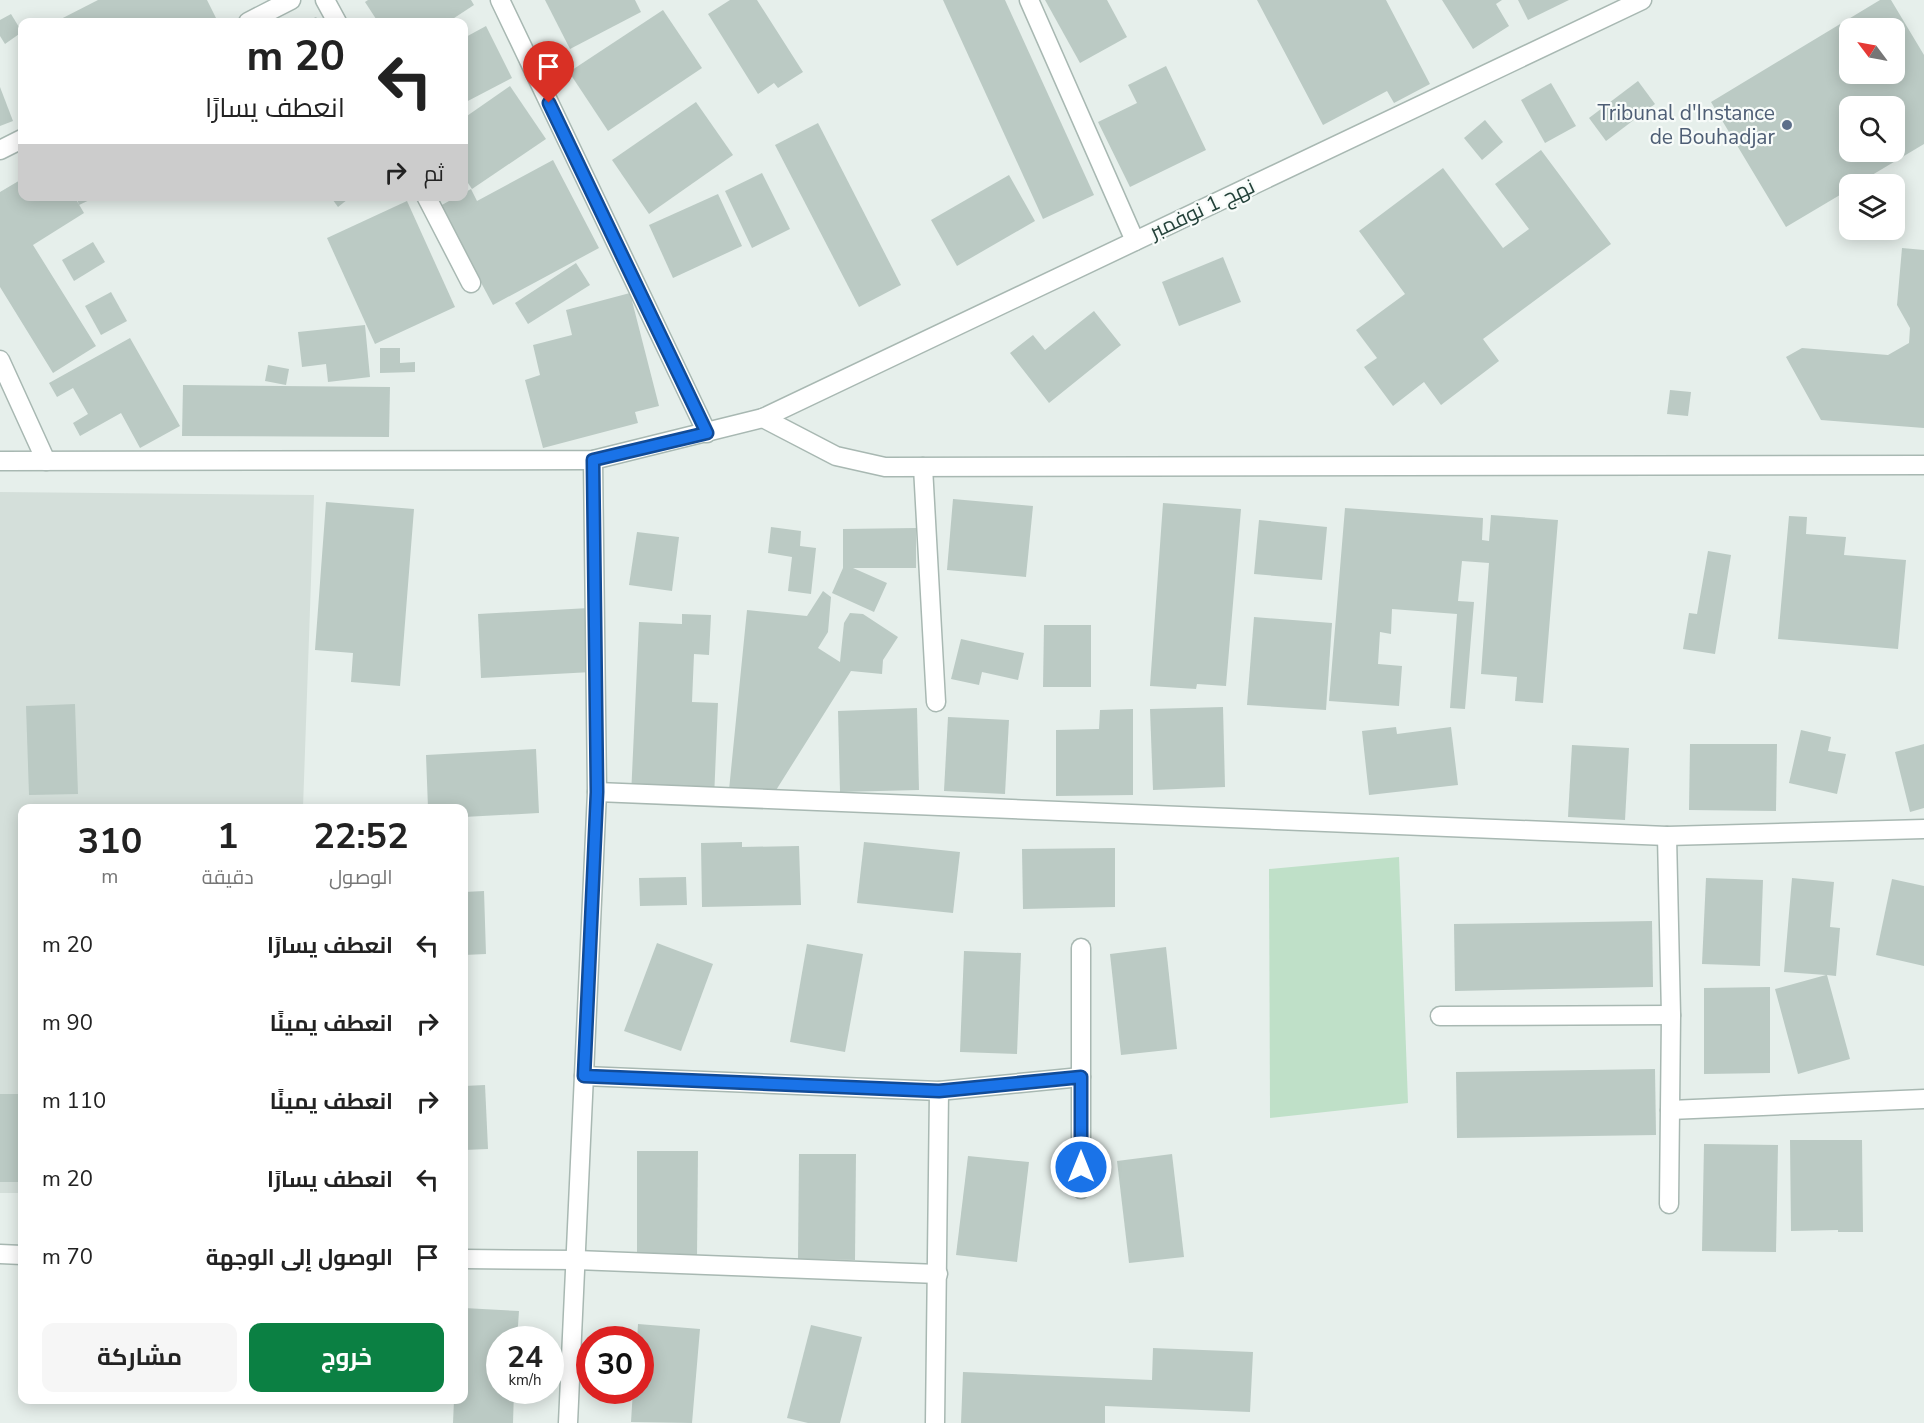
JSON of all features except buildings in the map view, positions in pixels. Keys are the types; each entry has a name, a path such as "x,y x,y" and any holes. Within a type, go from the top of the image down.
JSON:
{"street":[{"path":"256,18 291,0"},
{"path":"325,0 335,18"},
{"path":"500,0 707,433"},
{"path":"1029,0 1135,242"},
{"name":"نهج 1 نوفمبر","path":"0,461 593,460 763,418 1642,0"},
{"path":"0,150 18,141"},
{"path":"429,201 471,283"},
{"path":"0,360 46,461"},
{"path":"763,418 836,456 885,467 1924,465"},
{"path":"568,1423 597,792 593,460"},
{"path":"923,467 936,702"},
{"path":"597,792 1667,836 1924,829"},
{"path":"1667,836 1671,1015 1669,1204"},
{"path":"1081,948 1081,1189"},
{"path":"1440,1016 1671,1015"},
{"path":"584,1076 939,1091 1081,1077"},
{"path":"935,1423 939,1091"},
{"path":"1670,1110 1924,1100"},
{"path":"0,1254 18,1254"},
{"path":"468,1259 576,1260 938,1274"}],"shaded area":[{"path":"0,492 314,495 303,804 18,804 18,1193 0,1193"}],"green space":[{"path":"1399,857 1408,1103 1270,1118 1269,869"}],"place":[{"name":"Tribunal d'Instance de Bouhadjar","path":"1787,125"}],"route":[{"path":"549,103 707,433 593,460 597,792 584,1076 939,1091 1081,1077 1081,1167"}]}
